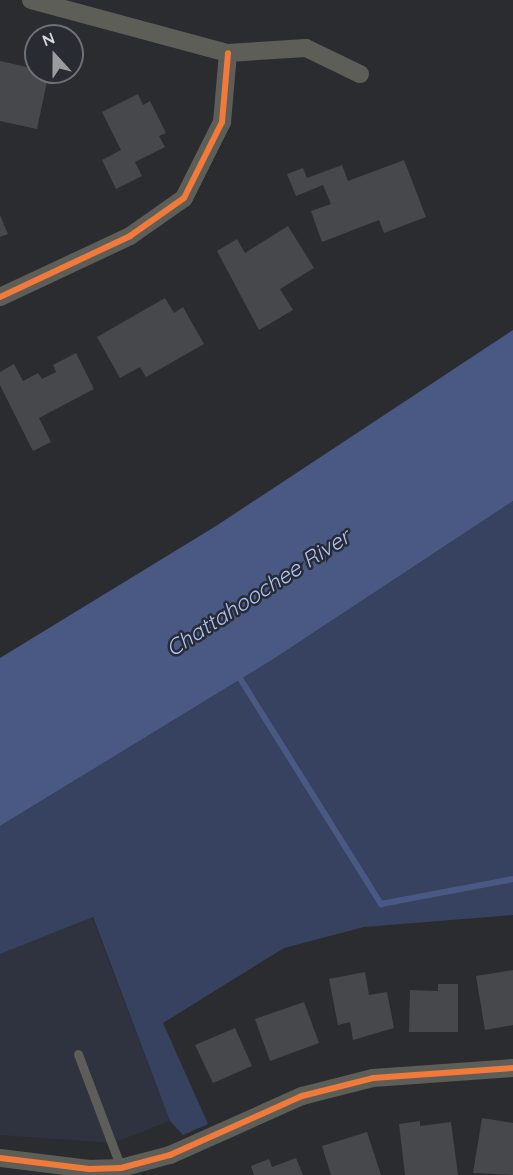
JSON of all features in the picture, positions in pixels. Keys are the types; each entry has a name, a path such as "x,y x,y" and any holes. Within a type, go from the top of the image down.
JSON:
{"street":[{"path":"31,0 228,53 306,48 360,74"},
{"path":"0,297 130,236 184,198 222,122 228,53"},
{"path":"0,1158 89,1172 121,1168 170,1155 302,1096 373,1078 513,1068"}],"lane":[{"path":"78,1054 121,1168"}],"shaded area":[{"path":"513,501 513,915 364,927 284,948 163,1023 208,1124 183,1135 170,1121 93,917 0,954 0,826 272,660"},
{"path":"92,917 170,1121 113,1143 0,1135 0,954"}],"water":[{"name":"Chattahoochee River","path":"513,330 513,501 272,660 0,826 0,658 216,526"}],"building":[{"path":"0,61 24,66 24,84 46,84 37,129 0,121"},
{"path":"138,94 143,105 150,101 166,133 159,136 165,147 135,162 142,176 116,189 102,160 121,150 102,112"},
{"path":"404,160 426,217 384,233 379,220 322,242 311,211 331,204 323,185 296,196 287,174 303,168 307,178 342,165 348,181"},
{"path":"0,215 8,234 0,237"},
{"path":"288,226 314,268 280,289 293,310 259,330 217,251 237,239 245,253"},
{"path":"165,298 174,313 183,307 204,344 146,377 140,367 120,378 97,337"},
{"path":"76,353 94,389 39,418 51,442 33,451 0,385 0,372 14,364 23,381 38,373 42,379 56,372 53,365"},
{"path":"513,970 513,1025 485,1030 476,976"},
{"path":"365,972 369,995 387,992 394,1028 353,1040 350,1022 338,1025 329,979"},
{"path":"438,984 458,984 458,1032 409,1032 410,990 438,991"},
{"path":"304,1002 319,1043 270,1061 255,1019"},
{"path":"235,1028 252,1066 213,1083 195,1045"},
{"path":"482,1118 513,1123 513,1175 473,1173"},
{"path":"420,1121 420,1126 451,1122 458,1175 405,1175 399,1124"},
{"path":"367,1132 381,1175 331,1175 322,1146"},
{"path":"296,1158 303,1175 254,1175 251,1166 269,1159 272,1167"}],"waterway":[{"path":"236,672 381,904 513,879"}],"cycle path":[{"path":"0,297 130,236 184,198 222,122 228,53"},
{"path":"0,1158 89,1169 121,1168 170,1155 302,1096 373,1078 513,1068"}]}
